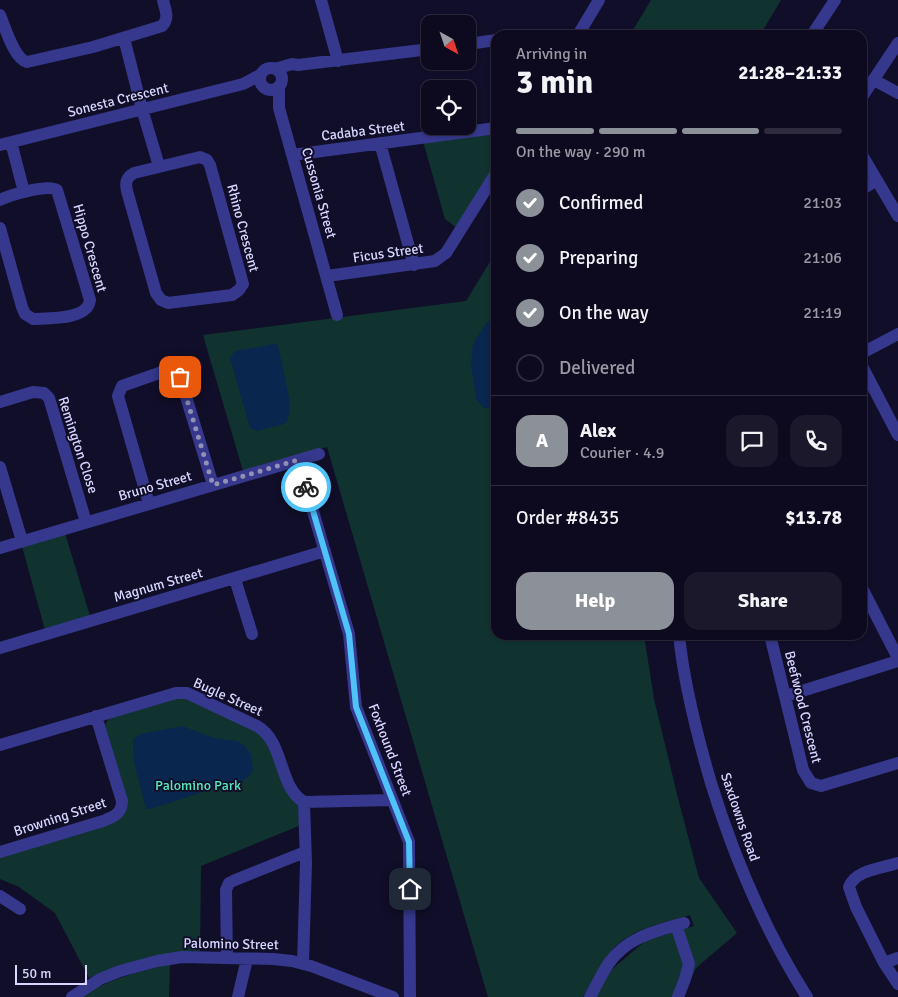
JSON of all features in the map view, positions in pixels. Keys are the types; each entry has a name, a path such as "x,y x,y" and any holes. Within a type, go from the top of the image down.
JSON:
{"street":[{"path":"0,15 16,54 24,62 63,54 162,26 166,22 167,16 163,0"},
{"path":"321,0 338,61"},
{"path":"581,30 599,0"},
{"path":"815,30 835,0"},
{"path":"124,38 142,109 160,166"},
{"path":"476,43 491,41"},
{"path":"867,90 898,43"},
{"name":"Sonesta Crescent","path":"6,144 243,84 249,86 271,81 292,64 338,61 421,50"},
{"path":"874,80 898,93"},
{"name":"Cussonia Street","path":"271,81 337,315"},
{"name":"Cadaba Street","path":"292,155 491,129"},
{"path":"6,144 24,192"},
{"path":"380,144 414,265"},
{"name":"Rhino Crescent","path":"200,156 210,165 242,280 241,288 236,293 173,303 161,300 156,293 126,186 130,175 160,166 200,156"},
{"path":"867,163 897,212"},
{"path":"867,186 877,180"},
{"name":"Ficus Street","path":"327,276 435,262 443,256 491,181"},
{"name":"Hippo Crescent","path":"0,200 24,192 49,187 54,188 58,193 90,300 84,312 75,315 33,320 28,317 22,307 0,228"},
{"path":"867,350 898,334"},
{"path":"149,504 118,396 122,386 162,372 170,371 180,377 213,485"},
{"path":"867,376 898,435"},
{"name":"Remington Close","path":"0,402 33,392 44,393 49,398 86,522"},
{"name":"Bruno Street","path":"0,548 319,454"},
{"name":"Foxhound Street","path":"298,460 349,634 356,707 406,834 410,849 410,997"},
{"path":"0,467 22,541"},
{"name":"Magnum Street","path":"0,648 325,551"},
{"path":"235,579 252,634"},
{"path":"786,696 898,660 867,598"},
{"name":"Saxdowns Road","path":"680,640 697,735 726,829 748,884 774,940 807,997"},
{"name":"Beefwood Crescent","path":"771,640 803,770 807,778 816,786 821,786 898,763"},
{"name":"Bugle Street","path":"0,745 176,693 187,693 266,732 272,740 294,792 304,802"},
{"name":"Browning Street","path":"0,852 103,821 119,813 122,801 96,716"},
{"path":"303,964 304,802 392,800"},
{"path":"227,958 227,886 235,880 305,852"},
{"path":"898,863 862,874 851,882 849,887 849,892 884,962 898,984"},
{"path":"0,896 20,909"},
{"path":"590,997 609,962 621,949 643,936 680,924 689,964 678,997"},
{"name":"Palomino Street","path":"72,997 100,979 120,971 157,961 182,957 273,959 303,964 393,997"},
{"path":"884,962 898,958"},
{"path":"238,997 248,959"}],"green space":[{"path":"651,0 781,0 763,30 633,30"},
{"path":"491,133 491,172 457,228 445,219 423,141"},
{"path":"491,260 491,640 645,640 654,699 699,878 737,933 696,968 683,997 596,997 609,972 645,941 694,926 690,915 648,927 629,936 612,950 596,973 583,997 488,997 327,447 243,471 203,335 466,301"},
{"path":"65,533 90,616 45,630 22,546"},
{"name":"Palomino Park","path":"182,697 261,733 300,806 301,825 201,866 200,951 185,952 105,971 89,978 55,913 19,887 0,879 0,856 121,817 105,725 109,718"},
{"path":"170,964 169,997 80,997 101,985 135,973"}],"water":[{"path":"491,321 491,408 484,408 476,399 471,364 473,344 487,322"},
{"path":"278,345 290,402 288,420 284,424 257,431 250,428 230,358 235,351"},
{"path":"182,726 214,738 237,741 245,746 251,754 253,769 249,776 240,783 215,788 146,809 133,758 133,740 141,734"}],"way so far":[{"path":"180,377 213,485 298,460 306,487"}],"route":[{"path":"306,487 349,634 356,707 409,842 410,889"}]}
